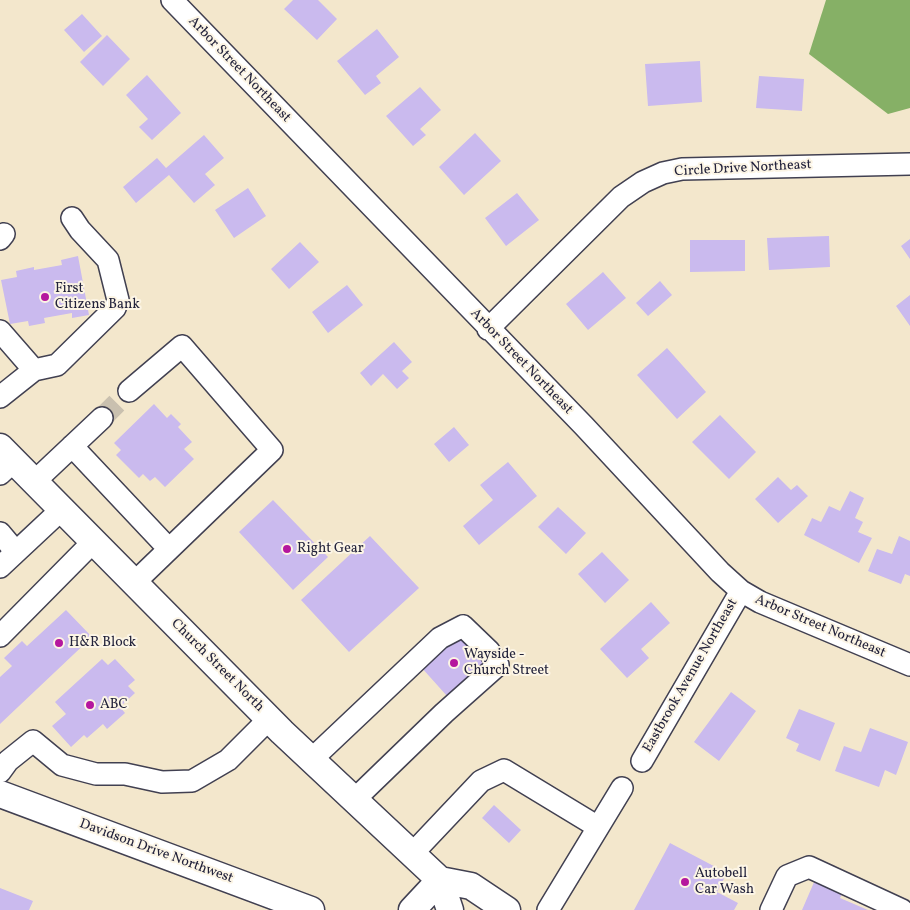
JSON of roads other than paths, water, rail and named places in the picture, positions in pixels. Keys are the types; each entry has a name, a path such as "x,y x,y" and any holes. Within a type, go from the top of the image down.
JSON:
{"main road":[{"name":"Church Street North","path":"5,461 34,482 269,719 440,880 450,910"},
{"name":"Davidson Drive Northwest","path":"0,794 296,907"},
{"path":"412,910 440,880 472,886 507,910"}],"street":[{"name":"Arbor Street Northeast","path":"172,0 488,329 584,426 720,572 742,591 760,602 910,665"},
{"name":"Circle Drive Northeast","path":"488,329 621,197 643,182 663,173 682,169 910,164"},
{"path":"0,397 34,370 57,365 115,308 118,300 108,260 80,230 72,218"},
{"path":"0,332 34,370"},
{"path":"129,391 182,346 272,450 134,583"},
{"path":"34,482 102,418"},
{"path":"72,446 170,549"},
{"path":"0,567 61,510"},
{"path":"0,533 16,552"},
{"path":"0,636 93,542"},
{"name":"Eastbrook Avenue Northeast","path":"642,761 742,591"},
{"path":"312,759 440,638 462,626 489,651 498,665 444,713 354,800"},
{"path":"0,772 8,761 33,741 62,765 96,774 125,774 162,782 192,781 228,760 269,719"},
{"path":"412,854 481,781 504,770 598,827"},
{"path":"548,910 622,788"},
{"path":"771,910 787,876 809,867 902,910"}],"tunnel":[{"path":"102,418 129,391"}],"place":[{"name":"First Citizens Bank","path":"45,297"},
{"name":"Right Gear","path":"287,549"},
{"name":"H&R Block","path":"59,643"},
{"name":"Wayside - Church Street","path":"454,663"},
{"name":"ABC","path":"90,705"},
{"name":"Autobell Car Wash","path":"685,882"}]}
